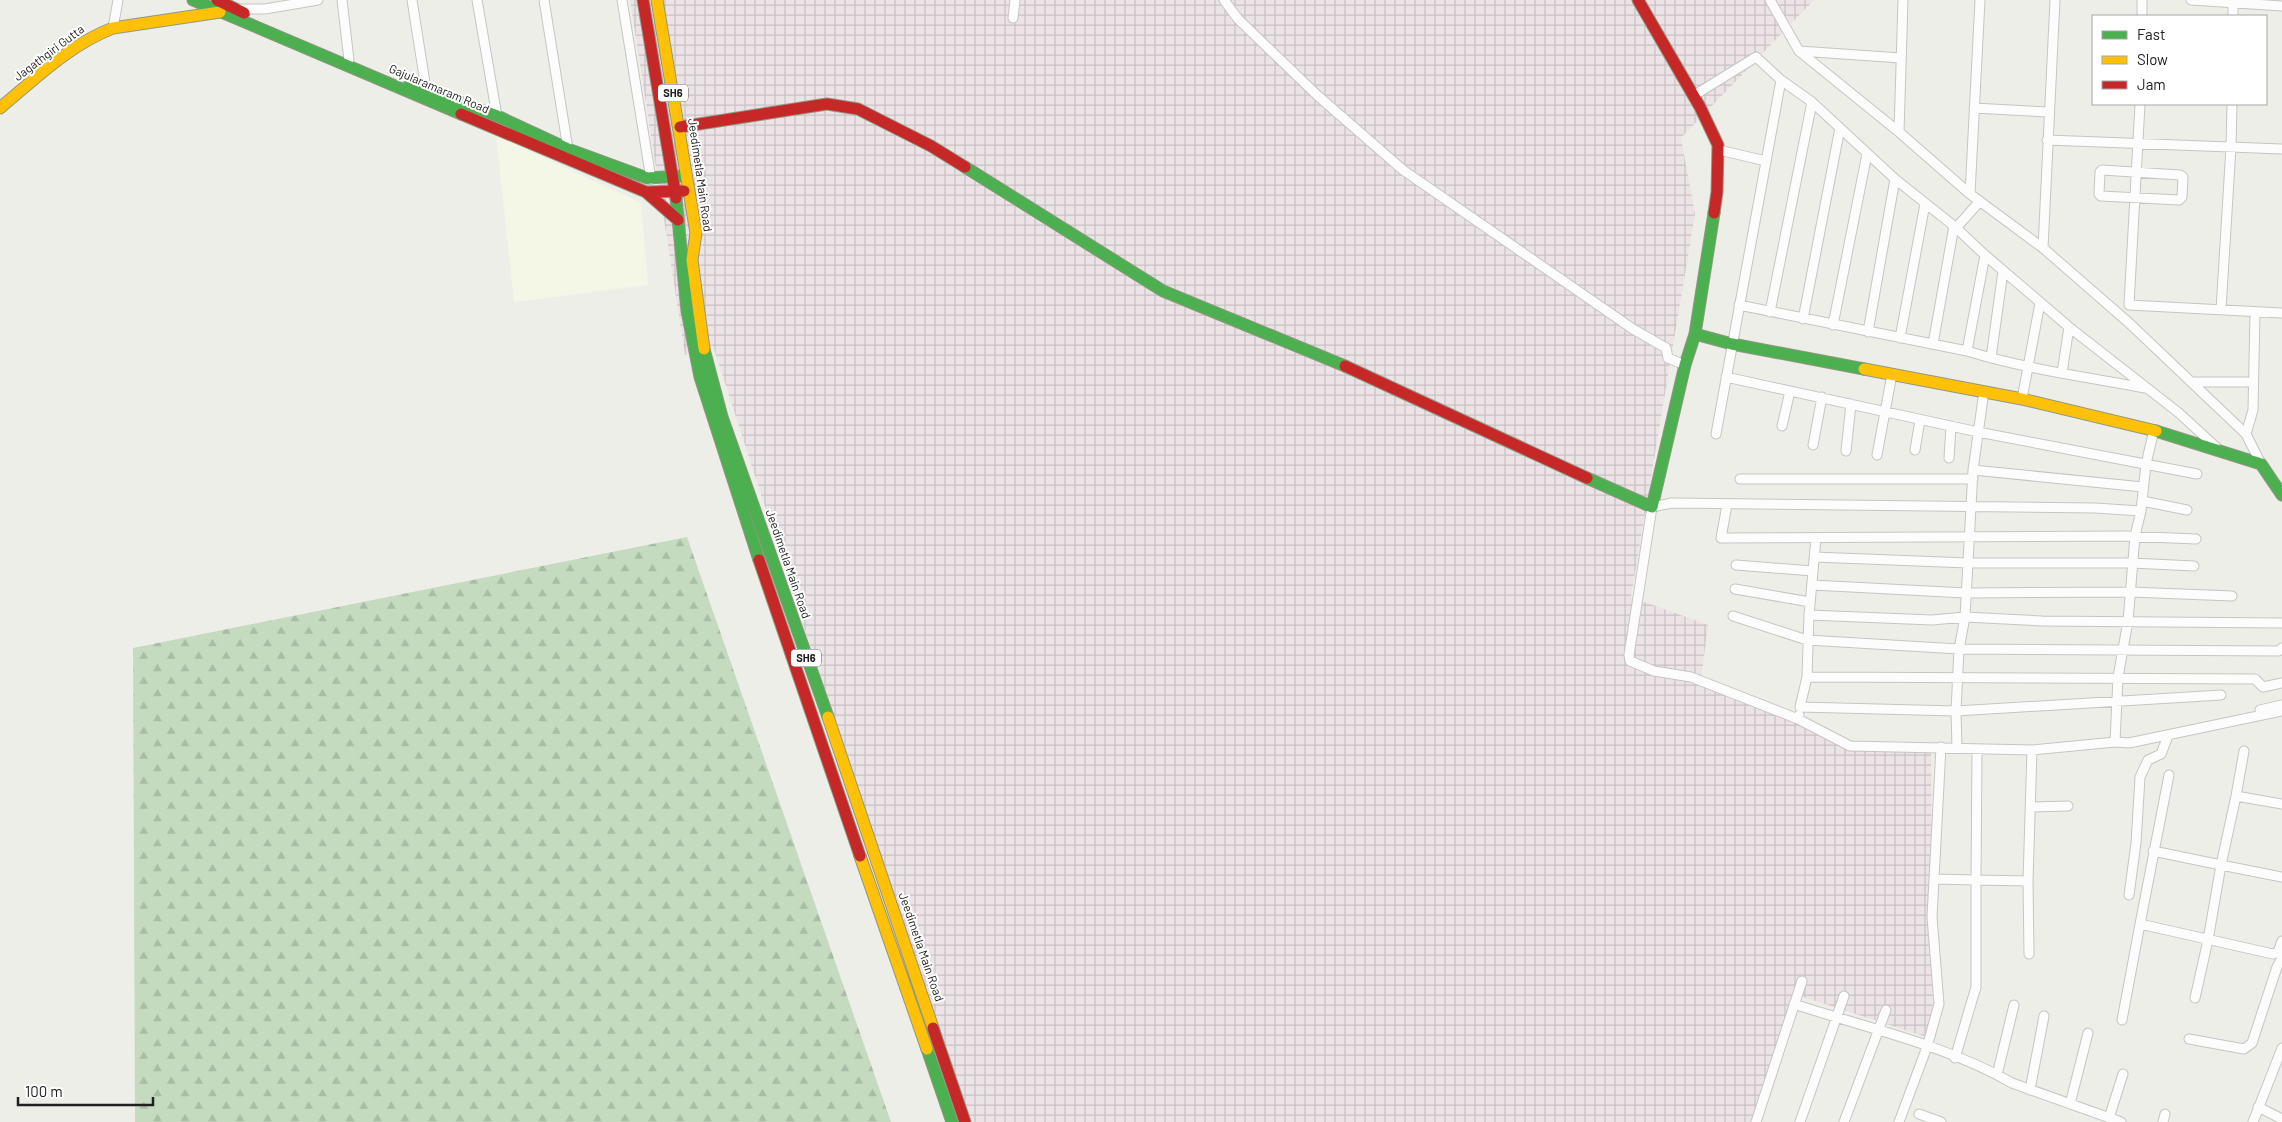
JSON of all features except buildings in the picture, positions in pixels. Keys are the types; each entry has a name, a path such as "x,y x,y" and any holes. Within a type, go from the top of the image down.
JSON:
{"main road":[{"name":"Gajularamaram Road","path":"193,0 646,192 680,192"},
{"name":"Gajularamaram Road","path":"217,0 349,60 497,116 568,149 651,179 678,176"},
{"name":"SH6","path":"643,0 678,176 680,192 678,220 683,285 695,358 734,488 952,1122"},
{"name":"Jeedimetla Main Road","path":"657,0 680,127 696,233 692,260 705,358 722,417 838,746 965,1122"},
{"path":"680,127 826,104 858,109 931,146 1164,291 1349,368 1462,422 1652,507 1685,365 1695,334 1717,192 1718,150 1712,131 1638,0"},
{"name":"Jagathgiri Gutta","path":"0,108 82,41 113,28 237,10"},
{"path":"663,37 660,56 678,176"},
{"path":"646,192 678,220"},
{"path":"680,192 692,260"},
{"path":"1695,334 1732,344 1984,391 2154,430 2261,464 2282,495"},
{"path":"734,488 746,485"}],"street":[{"path":"113,28 118,0"},
{"path":"237,10 264,5 318,0"},
{"path":"342,0 349,60"},
{"path":"412,0 426,89"},
{"path":"477,0 497,116"},
{"path":"544,0 568,149"},
{"path":"622,0 651,179"},
{"path":"1013,18 1015,0"},
{"path":"1224,0 1238,19 1318,96 1403,170 1632,329 1666,348 1669,352 1668,358 1685,365"},
{"path":"1770,0 1800,51 1899,132 1970,194 2043,248 2128,322 2246,434 2261,464"},
{"path":"1899,132 1903,0"},
{"path":"1970,194 1980,0"},
{"path":"2043,248 2048,112 2055,0"},
{"path":"2142,0 2142,15"},
{"path":"2191,0 2282,6"},
{"path":"2232,15 2233,3"},
{"path":"1800,51 1901,58"},
{"path":"1693,96 1756,57 1781,80 1812,102 1894,179 1955,227 1984,255 2040,303 2146,388 2220,451"},
{"path":"1716,434 1781,80"},
{"path":"1770,312 1812,102"},
{"path":"2128,322 2138,172 2140,105"},
{"path":"2221,310 2232,105"},
{"path":"1974,108 2048,112"},
{"path":"1802,319 1840,128"},
{"path":"2047,140 2282,149"},
{"path":"1718,150 1766,161"},
{"path":"1833,325 1867,154"},
{"path":"2102,170 2138,172 2180,174 2183,177 2179,200 2101,196 2098,194 2100,172 2102,170"},
{"path":"1868,332 1894,179"},
{"path":"1933,344 1955,227 1980,201"},
{"path":"1900,338 1925,204"},
{"path":"1967,351 1984,255"},
{"path":"1991,358 2003,271"},
{"path":"2022,399 2040,303"},
{"path":"1739,305 1967,351 2062,373 2146,388"},
{"path":"2129,305 2282,313"},
{"path":"2246,434 2253,410 2255,312"},
{"path":"2062,373 2069,327"},
{"path":"1877,455 1892,374"},
{"path":"1726,377 1978,432 2197,474"},
{"path":"2192,382 2253,382"},
{"path":"1782,426 1790,391"},
{"path":"1957,748 1958,649 1965,617 1974,475 1984,391"},
{"path":"1813,445 1822,397"},
{"path":"1846,451 1852,404"},
{"path":"1915,450 1920,420"},
{"path":"1949,458 1951,426"},
{"path":"2119,742 2116,702 2118,677 2128,620 2135,536 2142,506 2146,464 2154,430"},
{"path":"1740,479 1974,475 2143,487"},
{"path":"2187,510 2142,506 1972,508 1672,503 1652,507 1629,655 1630,661 1654,671 1691,677 1798,719 1850,746 2032,750 2119,742 2129,743 2282,711"},
{"path":"1727,505 1721,538 2135,536 2196,539"},
{"path":"1798,719 1807,677 1807,640 1816,538"},
{"path":"1814,557 1968,563 2132,563 2194,566"},
{"path":"1736,566 1813,571"},
{"path":"1812,585 1966,593 2131,592 2232,596"},
{"path":"1735,589 1810,602"},
{"path":"1809,615 1932,620 1965,617 2042,621 2128,620 2282,623"},
{"path":"1733,616 1807,640 1958,649 2279,651 2282,648"},
{"path":"1807,677 2255,679 2263,687 2282,683"},
{"path":"1800,707 1956,711 2221,695"},
{"path":"2119,742 2128,738 2282,705"},
{"path":"2129,895 2136,843 2140,778 2148,760 2161,754 2168,736"},
{"path":"1899,1122 1927,1047 1940,1004 1932,917 1941,747"},
{"path":"1955,1058 1976,987 1977,750"},
{"path":"2029,954 2028,881 2032,750"},
{"path":"2195,998 2244,751"},
{"path":"2122,1020 2169,775"},
{"path":"2236,796 2282,804"},
{"path":"2030,807 2068,806"},
{"path":"2153,851 2282,877"},
{"path":"1934,879 2028,881"},
{"path":"2140,924 2273,954 2278,952 2282,941"},
{"path":"2189,1039 2244,1049 2252,1043 2277,967 2282,958"},
{"path":"1756,1122 1802,981"},
{"path":"1800,1122 1844,996"},
{"path":"1794,1004 1927,1047 1997,1075 2012,1084 2121,1122"},
{"path":"1997,1075 2014,1005"},
{"path":"1844,1122 1886,1010"},
{"path":"2030,1090 2044,1016"},
{"path":"2070,1104 2088,1033"},
{"path":"2253,1122 2282,1048"},
{"path":"2109,1118 2123,1074"},
{"path":"2258,1107 2282,1119"},
{"path":"1919,1114 1941,1122"}],"shaded area":[{"path":"630,0 1814,0 1681,138 1695,214 1631,597 1708,625 1701,679 1836,742 1931,743 1933,1039 1800,996 1756,1122 964,1122 713,346 685,355"},
{"path":"496,135 641,203 648,285 514,302"}],"green space":[{"path":"687,537 891,1122 135,1122 133,648"}],"traffic: fast":[{"path":"193,0 461,114"},
{"path":"410,83 497,116 568,149 647,178 682,176"},
{"path":"965,167 1163,291 1345,366"},
{"path":"676,198 687,311 700,377 759,560"},
{"path":"1695,334 1714,213"},
{"path":"1587,478 1652,507 1685,365 1695,334 1732,344 1864,369"},
{"path":"704,349 722,417 828,717"},
{"path":"2156,431 2261,464 2282,495"},
{"path":"927,1049 952,1122"}],"traffic: slow":[{"path":"657,0 696,233 692,260 704,349"},
{"path":"0,108 67,53 82,43 113,28 220,12"},
{"path":"1864,369 2022,399 2156,431"},
{"path":"828,717 933,1028"},
{"path":"860,856 927,1049"}],"traffic: jam":[{"path":"217,0 244,13"},
{"path":"643,0 676,198"},
{"path":"1638,0 1700,107 1718,145 1717,192 1714,213"},
{"path":"680,127 827,104 858,109 931,146 965,167"},
{"path":"461,114 646,192 684,191"},
{"path":"646,192 678,220"},
{"path":"1345,366 1587,478"},
{"path":"759,560 860,856"},
{"path":"933,1028 965,1122"}]}
